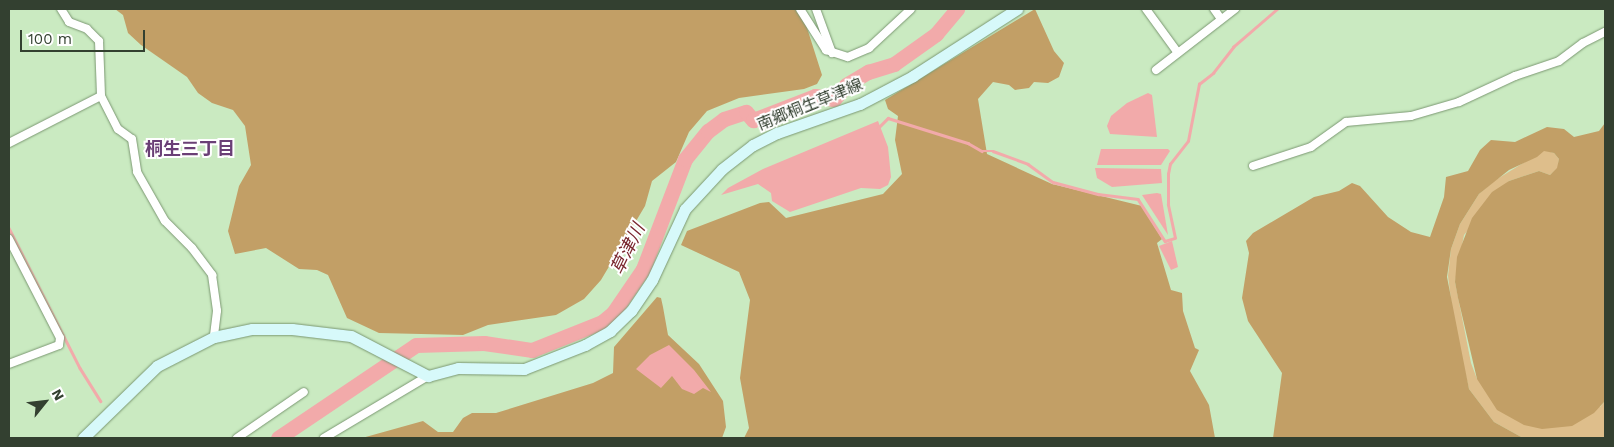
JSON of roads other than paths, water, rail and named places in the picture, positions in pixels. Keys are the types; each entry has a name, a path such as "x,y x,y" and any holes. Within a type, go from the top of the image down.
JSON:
{"main road":[{"name":"南郷桐生草津線","path":"428,376 458,368 524,369 576,349 610,331 631,310 652,280 685,209 722,170 753,145 777,132 860,104 913,76 1016,9"},
{"path":"83,438 157,366 214,337 252,329 292,329 351,336 373,345 428,376"}],"street":[{"path":"61,9 69,22 87,29 100,41 100,96 118,129 132,139 137,172 165,221 192,248 212,275 217,311 214,337"},
{"path":"800,9 820,44 832,53 848,57 869,48 911,9"},
{"path":"816,9 832,53"},
{"path":"1146,9 1178,53"},
{"path":"1214,9 1221,19"},
{"path":"1156,70 1235,9"},
{"path":"1253,166 1311,147 1346,122 1411,116 1459,102 1515,76 1559,61 1583,43 1605,32"},
{"path":"9,143 100,96"},
{"path":"9,239 60,338 59,345 9,364"},
{"path":"324,438 428,376"},
{"path":"237,438 304,392"}],"waterway":[{"name":"草津川","path":"278,438 416,345 484,343 532,350 602,322 613,313 643,269 685,159 708,131 724,119 746,112 753,120 815,96 834,99 846,85 868,72 894,64 936,34 957,9"},
{"path":"878,128 888,118 968,143 982,151 993,151 1028,164 1053,182 1098,194 1138,199 1165,241 1175,238 1168,205 1168,174 1170,164 1188,141 1199,84 1213,73 1233,47 1277,9"},
{"path":"9,228 80,368 101,401"}],"district":[{"name":"桐生三丁目","path":"190,149"}]}
